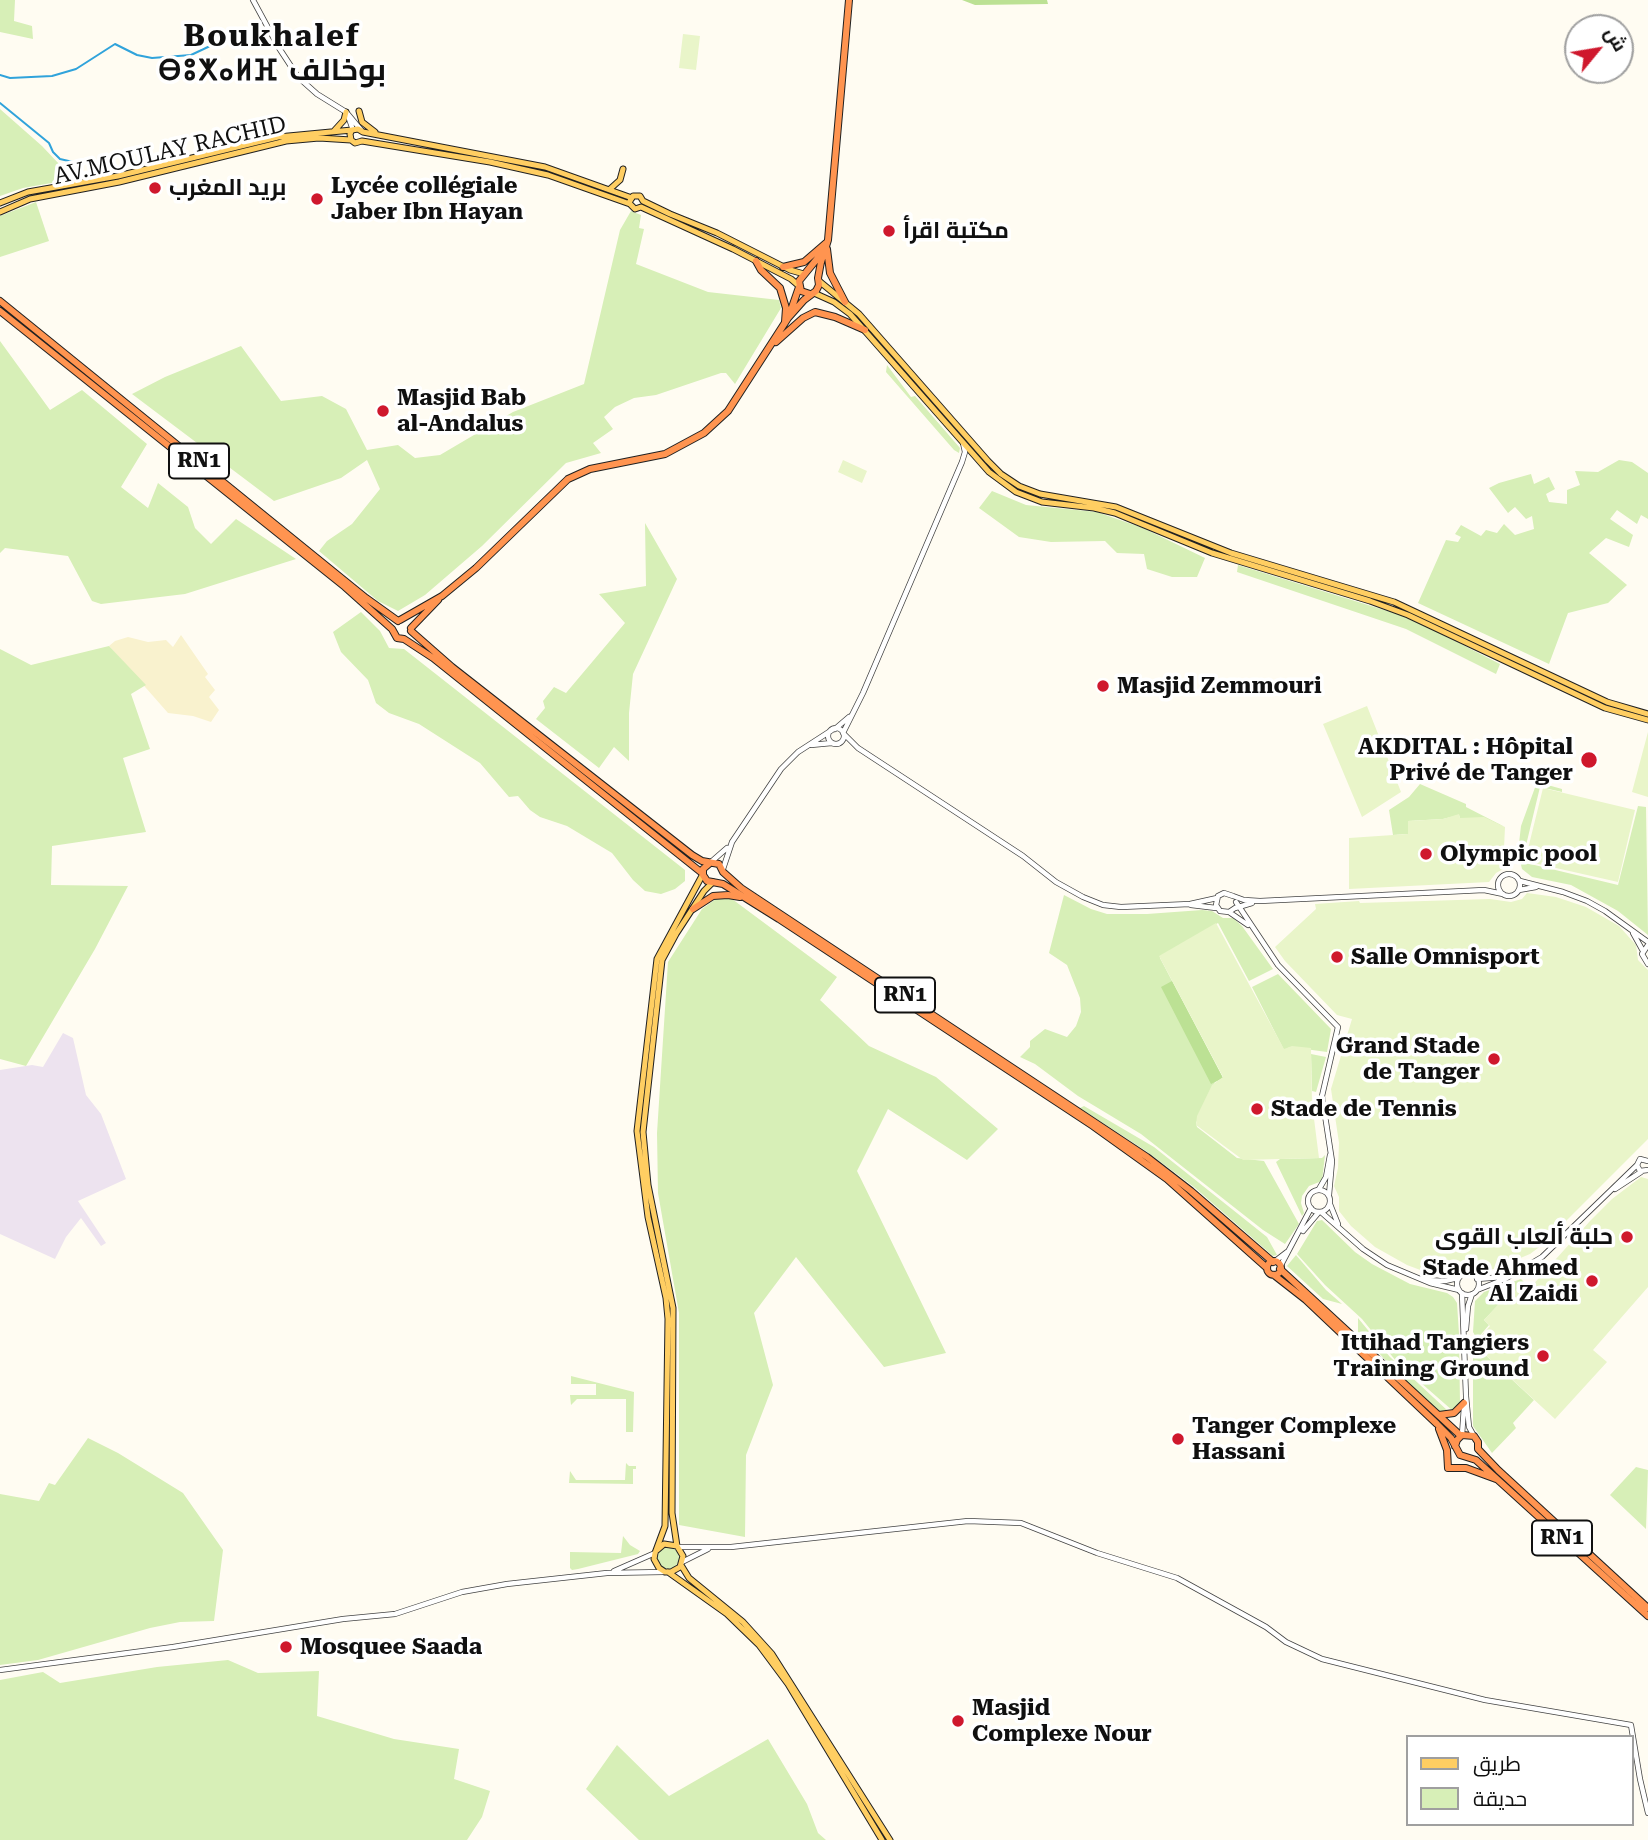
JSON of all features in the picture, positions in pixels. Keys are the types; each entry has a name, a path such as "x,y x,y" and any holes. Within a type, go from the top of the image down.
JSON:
{"highway":[{"path":"845,302 830,273 827,244 849,0"},
{"path":"783,267 804,262 827,244"},
{"path":"787,320 800,277 827,244"},
{"path":"404,639 442,596 476,568 568,479 590,469 665,454 704,433 734,404 787,320 818,288 821,262 827,244"},
{"path":"756,261 761,270 780,288 787,320"},
{"path":"805,273 813,274 818,280"},
{"path":"799,286 804,293 812,293"},
{"name":"RN1","path":"0,301 366,598 399,621 407,622 411,629 452,667 638,815 692,855 719,864 722,871 741,888 1147,1157 1191,1191 1274,1262 1461,1435"},
{"name":"RN1","path":"0,312 308,557 392,629 397,638 404,639 452,674 703,874 707,881 723,884 800,932 1093,1126 1167,1179 1269,1272 1306,1300 1451,1438 1460,1455 1470,1457 1498,1479 1648,1616"},
{"path":"771,346 803,318 815,312 826,313 865,330"},
{"path":"392,629 399,621 442,596"},
{"path":"703,874 704,866 710,862"},
{"path":"714,882 719,880 722,871"},
{"path":"694,909 717,895 744,898"},
{"path":"1267,1268 1274,1262"},
{"path":"1274,1275 1280,1268"},
{"path":"1438,1415 1454,1413 1465,1399"},
{"path":"1437,1424 1446,1447 1448,1468 1466,1468 1498,1479"},
{"path":"1455,1446 1461,1435 1474,1437"},
{"name":"RN1","path":"1474,1437 1478,1449 1648,1608"},
{"path":"1470,1457 1478,1449"}],"main road":[{"path":"359,111 362,122 377,134"},
{"path":"334,131 344,120 346,112"},
{"path":"631,201 527,170 362,141 355,143 350,134 353,130 362,131 534,164 610,190 631,201 635,209 642,204"},
{"name":"AV.MOULAY RACHID","path":"0,203 28,192 118,176 278,137 353,130"},
{"path":"362,131 362,141"},
{"name":"AV.MOULAY RACHID","path":"0,212 30,199 120,182 286,141 310,138 351,140"},
{"path":"610,190 620,180 623,169"},
{"path":"631,201 638,195 642,204 791,279 799,286"},
{"path":"642,204 717,233 783,267 805,273"},
{"path":"818,280 866,321 988,461 1019,486 1041,495 1116,507 1231,553 1394,601 1607,702 1648,714"},
{"path":"812,293 823,295 844,309 998,481 1025,496 1042,502 1115,513 1212,553 1370,601 1417,619 1597,704 1648,720"},
{"path":"703,874 657,959 638,1131 648,1217 666,1297 668,1319 665,1526 656,1551 655,1563 727,1614 759,1646 783,1677 882,1840"},
{"path":"714,882 704,891 662,960 643,1136 653,1216 673,1308 672,1513 678,1547 689,1578 736,1616 772,1654 890,1840"},
{"path":"656,1551 664,1544 678,1547"},
{"path":"666,1572 675,1571 682,1563"}],"street":[{"path":"253,0 298,77 317,94 346,112 362,131"},
{"path":"346,112 353,130"},
{"path":"839,744 844,739 852,714 962,462 965,452 963,443"},
{"path":"962,462 970,458 979,461"},
{"path":"722,871 733,842 781,769 806,746 852,714"},
{"path":"833,729 1056,881 1103,905 1121,907 1190,904 1217,898 1224,893 1241,899 1260,901 1484,890 1513,896 1519,890 1539,887"},
{"path":"832,743 828,736 833,729"},
{"path":"806,746 832,743 858,748"},
{"path":"710,862 733,842"},
{"path":"1484,890 1509,874 1520,881 1579,897 1605,911 1648,943 1643,951"},
{"path":"1499,880 1498,887 1503,894"},
{"path":"1519,890 1520,881"},
{"path":"1233,896 1236,906 1278,965 1338,1027 1322,1093 1332,1164 1330,1204 1340,1227"},
{"path":"1217,898 1217,908"},
{"path":"1230,912 1236,906 1260,901"},
{"path":"1190,904 1230,912 1253,930"},
{"path":"1628,927 1648,964"},
{"path":"1298,1237 1311,1208 1308,1197 1319,1189 1326,1177 1330,1154"},
{"path":"1464,1333 1472,1294 1542,1257 1636,1165 1645,1160 1647,1154"},
{"path":"1611,1191 1646,1172 1636,1165"},
{"path":"1319,1189 1329,1195"},
{"path":"1280,1268 1298,1237 1330,1204"},
{"path":"1311,1208 1340,1227 1379,1261 1424,1280 1472,1294"},
{"path":"1274,1262 1290,1249"},
{"path":"1424,1280 1446,1281 1469,1273 1477,1279 1508,1277"},
{"path":"1458,1278 1464,1333 1465,1399 1461,1435"},
{"path":"1477,1279 1477,1290"},
{"path":"1465,1399 1469,1427 1474,1437"},
{"path":"678,1547 708,1549 968,1521 1021,1523 1097,1553 1177,1577 1266,1627 1286,1642 1322,1659 1485,1700 1631,1725 1633,1735"},
{"path":"682,1563 708,1549"},
{"path":"607,1573 656,1551"},
{"path":"0,1670 173,1647 343,1619 388,1615 462,1592 507,1584 607,1573 666,1572"},
{"path":"1634,1743 1648,1813"}],"shaded area":[{"path":"181,635 208,674 205,677 215,690 209,697 219,710 211,722 193,716 168,713 109,646 128,637 148,642 166,640 173,647"},
{"path":"63,1033 73,1038 86,1095 101,1114 126,1179 78,1201 106,1243 101,1246 81,1218 66,1237 55,1259 0,1234 0,1070 32,1065 43,1067"}],"green space":[{"path":"0,0 15,0 14,21 32,26 33,39 0,32"},
{"path":"962,0 1047,0 1048,4 975,5"},
{"path":"683,34 700,36 696,70 679,68"},
{"path":"0,109 60,165 82,166 80,178 23,188 0,196"},
{"path":"36,202 49,241 0,257 0,216"},
{"path":"631,211 641,215 639,228 644,229 636,264 708,292 779,300 781,308 735,384 726,373 721,373 656,395 634,398 615,407 604,417 613,429 593,443 601,453 566,463 482,546 425,595 398,611 378,601 319,551 327,541 352,524 380,489 367,460 341,478 274,501 132,394 165,377 241,346 281,401 322,396 346,409 367,450 398,445 415,458 440,455 513,412 584,384 620,230"},
{"path":"0,341 50,410 82,390 147,444 121,487 148,508 158,483 188,507 195,528 211,544 236,519 296,559 185,594 101,604 92,601 68,556 5,548 0,553"},
{"path":"887,365 911,397 915,396 960,448 959,453 886,372"},
{"path":"843,460 867,471 862,483 838,472"},
{"path":"1619,460 1632,462 1648,473 1648,519 1641,515 1637,524 1617,510 1610,519 1633,535 1629,547 1606,538 1589,553 1627,585 1608,603 1568,613 1549,664 1418,603 1446,540 1458,542 1461,537 1455,534 1461,525 1481,536 1486,530 1497,533 1504,524 1515,535 1534,529 1532,516 1526,519 1515,507 1508,513 1489,488 1531,474 1534,484 1549,477 1555,489 1546,494 1549,502 1567,504 1567,490 1580,485 1575,471 1598,472"},
{"path":"992,491 1026,505 1097,512 1143,528 1205,558 1197,577 1172,577 1147,569 1144,554 1117,553 1105,541 1051,542 1019,537 979,508"},
{"path":"645,523 677,579 633,674 629,713 629,761 614,747 599,768 536,719 545,708 543,701 554,687 566,693 625,623 599,594 646,586"},
{"path":"1238,565 1394,613 1362,599 1397,613 1500,664 1496,674 1406,629 1237,572"},
{"path":"361,612 380,631 389,648 404,649 685,870 685,881 675,889 661,894 645,891 612,853 567,826 540,817 518,796 509,797 480,763 419,724 389,713 376,703 368,680 341,652 333,632"},
{"path":"109,646 146,685 131,694 150,749 123,758 146,832 52,846 51,885 128,886 95,949 26,1066 0,1059 0,649 31,665"},
{"path":"1367,706 1401,792 1362,817 1323,724"},
{"path":"1648,732 1648,797 1632,792"},
{"path":"1537,782 1562,789 1562,792 1540,787 1522,862 1618,885 1638,806 1646,807 1648,935 1618,911 1571,885 1532,877 1522,869 1518,852 1521,826"},
{"path":"1420,784 1466,804 1466,807 1503,826 1460,818 1459,815 1443,819 1408,821 1408,834 1393,835 1389,810 1409,797"},
{"path":"1543,788 1635,810 1618,882 1525,861"},
{"name":"Olympic pool","path":"1459,814 1460,818 1484,817 1505,827 1503,869 1489,882 1349,889 1349,838 1408,834 1408,821 1443,819"},
{"path":"724,893 837,977 820,1000 869,1046 936,1077 998,1129 967,1160 888,1109 857,1171 946,1353 884,1367 796,1257 754,1313 773,1385 746,1455 745,1537 679,1525 679,1313 658,1193 657,1133 668,962 702,909"},
{"name":"Grand Stade de Tanger","path":"1527,893 1556,897 1586,907 1619,926 1636,945 1638,960 1648,970 1648,1139 1530,1254 1494,1269 1464,1266 1452,1276 1431,1274 1407,1265 1375,1247 1351,1226 1339,1211 1339,1197 1334,1186 1339,1143 1331,1089 1352,1019 1337,1015 1275,947 1316,909 1315,904 1490,899 1511,902 1522,899"},
{"path":"1064,895 1107,914 1202,910 1212,911 1223,918 1233,918 1242,926 1273,969 1249,981 1218,923 1160,958 1223,1078 1215,1082 1196,1123 1197,1127 1237,1158 1264,1161 1299,1224 1285,1244 1263,1230 1141,1134 1078,1096 1035,1064 1020,1057 1030,1047 1030,1041 1045,1029 1067,1037 1076,1026 1081,1012 1080,998 1067,965 1049,953"},
{"path":"1216,923 1284,1049 1292,1046 1311,1048 1312,1103 1319,1158 1243,1160 1196,1125 1197,1116 1212,1085 1223,1077 1159,956"},
{"path":"1278,974 1331,1029 1327,1052 1290,1047 1284,1050 1252,987"},
{"path":"1172,981 1223,1078 1211,1084 1161,987"},
{"path":"1311,1054 1326,1057 1316,1092 1312,1091"},
{"path":"1084,1106 1154,1147 1267,1237 1277,1255 1273,1256 1194,1187 1146,1151 1080,1108"},
{"path":"1325,1155 1322,1181 1309,1186 1302,1196 1302,1216 1276,1162 1280,1159 1322,1158"},
{"path":"1641,1177 1648,1179 1648,1287 1593,1350 1607,1362 1555,1419 1479,1349 1482,1346 1477,1340 1490,1326 1484,1320 1505,1297 1508,1299 1521,1285 1530,1292 1530,1288 1590,1221 1612,1199"},
{"path":"1322,1220 1355,1252 1372,1264 1410,1284 1453,1297 1457,1303 1460,1404 1453,1411 1396,1361 1362,1319 1325,1285 1297,1254 1317,1221"},
{"path":"1296,1255 1342,1304 1323,1299 1287,1266"},
{"path":"1521,1279 1532,1290 1529,1292 1521,1285 1508,1299 1506,1297 1484,1320 1489,1325 1477,1339 1473,1332 1475,1301 1484,1292"},
{"path":"1358,1318 1390,1357 1448,1411 1437,1411 1409,1386 1378,1352 1373,1351 1358,1332"},
{"path":"1473,1348 1479,1349 1534,1400 1513,1423 1516,1428 1492,1453 1473,1426"},
{"path":"571,1376 634,1392 633,1432 626,1432 626,1399 577,1399 571,1405 570,1395 596,1395 596,1384 571,1384"},
{"path":"88,1438 183,1493 223,1550 214,1621 180,1622 150,1628 38,1660 0,1665 0,1494 39,1501 49,1483 55,1485"},
{"path":"626,1463 636,1466 636,1469 633,1469 633,1484 569,1483 570,1471 576,1480 625,1480"},
{"path":"1636,1467 1648,1470 1646,1529 1610,1495"},
{"path":"623,1536 630,1545 640,1551 638,1554 578,1569 570,1568 570,1552 621,1553"},
{"path":"668,1547 676,1550 679,1558 676,1566 668,1569 660,1566 657,1558 660,1550"},
{"path":"228,1660 258,1673 319,1671 317,1716 394,1739 459,1749 454,1779 490,1791 482,1817 467,1840 0,1840 0,1680 43,1672 60,1683 157,1667"},
{"path":"768,1739 807,1804 818,1833 826,1840 639,1840 586,1789 617,1745 669,1796"}],"waterway":[{"path":"0,75 10,78 52,76 76,69 115,44 137,55 152,58 191,55 227,38"},
{"path":"0,103 49,143 60,159 73,162"}],"place":[{"name":"بريد المغرب","path":"155,188"},
{"name":"Lycée collégiale Jaber Ibn Hayan","path":"317,199"},
{"name":"مكتبة اقرأ","path":"889,231"},
{"name":"Masjid Bab al-Andalus","path":"383,411"},
{"name":"Masjid Zemmouri","path":"1103,686"},
{"name":"AKDITAL : Hôpital Privé de Tanger","path":"1589,760"},
{"name":"Olympic pool","path":"1426,854"},
{"name":"Salle Omnisport","path":"1337,957"},
{"name":"Grand Stade de Tanger","path":"1494,1059"},
{"name":"Stade de Tennis","path":"1257,1109"},
{"name":"حلبة ألعاب القوى","path":"1627,1237"},
{"name":"Stade Ahmed Al Zaidi","path":"1592,1281"},
{"name":"Ittihad Tangiers Training Ground","path":"1543,1356"},
{"name":"Tanger Complexe Hassani","path":"1178,1439"},
{"name":"Mosquee Saada","path":"286,1647"},
{"name":"Masjid Complexe Nour","path":"958,1721"}],"district":[{"name":"Boukhalef ⴱⵓⵅⴰⵍⴼ بوخالف","path":"272,54"}]}
